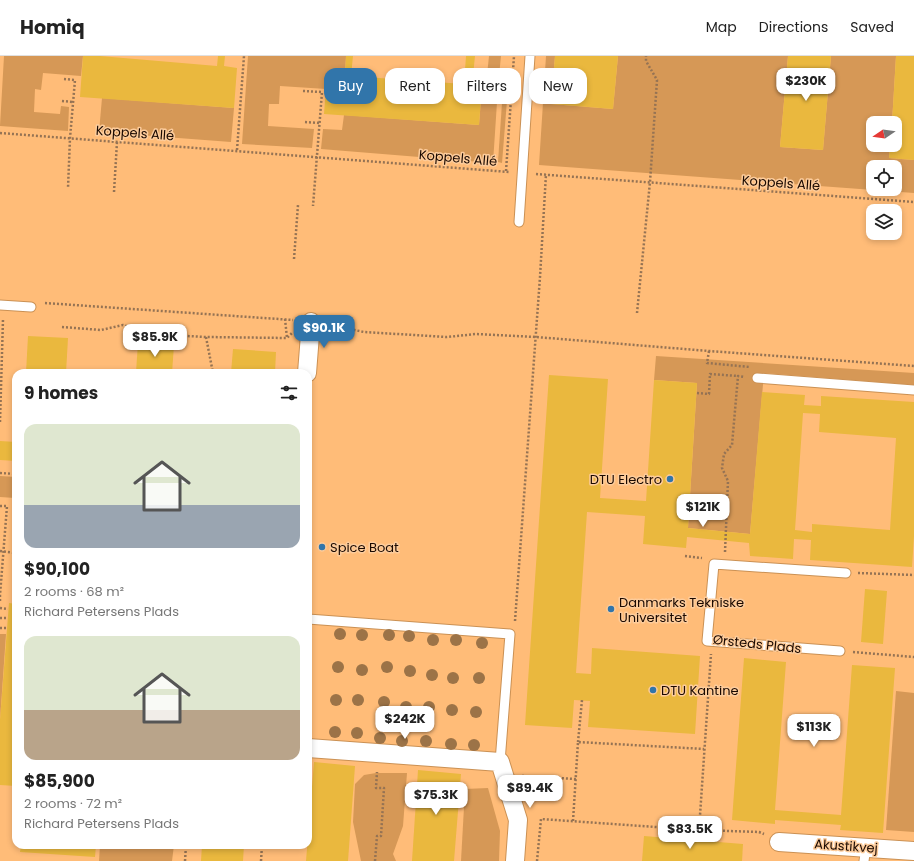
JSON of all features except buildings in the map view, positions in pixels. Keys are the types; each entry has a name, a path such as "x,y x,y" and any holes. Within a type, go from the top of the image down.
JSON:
{"street":[{"path":"307,369 310,327"},
{"path":"312,748 500,762 518,820 515,861"},
{"name":"Akustikvej","path":"779,842 865,854 914,850"}],"lane":[{"path":"519,222 530,56"},
{"path":"0,305 31,307"},
{"path":"758,378 914,390"},
{"name":"Ørsteds Plads","path":"724,565 714,564 708,641 840,651"},
{"path":"724,565 846,573"},
{"path":"312,619 510,634 500,762"}],"path":[{"path":"237,150 244,56"},
{"path":"506,171 514,56"},
{"path":"638,313 650,182 657,80 646,61 646,56"},
{"path":"64,80 75,80 70,138 68,188"},
{"path":"303,91 322,92 313,206"},
{"path":"62,101 73,102"},
{"path":"305,122 320,123"},
{"name":"Koppels Allé","path":"0,133 914,202"},
{"path":"114,192 117,142"},
{"path":"510,634 514,627 536,337 546,174"},
{"path":"294,259 298,205"},
{"path":"31,307 32,303 285,319 310,327 364,332 447,337 476,334 536,337 914,366"},
{"path":"0,316 3,316 0,422"},
{"path":"285,319 287,338"},
{"path":"62,327 101,330 123,325 149,334 206,337 287,338 294,331 310,327"},
{"path":"206,337 212,369"},
{"path":"697,393 709,394 710,374 758,378 759,367 707,363 708,351"},
{"path":"724,565 728,481 722,468 724,454 732,445 738,376"},
{"path":"0,473 12,474"},
{"path":"0,506 7,506 1,551 0,601"},
{"path":"1,551 12,552"},
{"path":"846,573 914,575"},
{"path":"0,608 8,609"},
{"path":"0,618 8,618"},
{"path":"0,628 7,628"},
{"path":"699,830 712,642"},
{"path":"840,651 914,657"},
{"path":"572,821 582,700"},
{"path":"578,742 704,749"},
{"path":"375,861 377,836 380,836 384,788 376,788 378,753"},
{"path":"539,777 576,779"},
{"path":"537,861 541,819 699,830 759,832 779,842"},
{"path":"185,861 186,849"},
{"path":"261,861 262,849"}],"shaded area":[{"name":"Danmarks Tekniske Universitet","path":"0,56 914,56 914,861 0,861"},
{"path":"4,56 83,56 81,76 43,73 41,90 35,89 34,112 60,114 61,106 69,107 68,131 0,126"},
{"path":"248,56 346,56 345,68 324,68 324,89 280,86 279,104 269,104 268,126 314,129 312,148 242,144"},
{"path":"489,56 501,56 500,68 488,68"},
{"path":"546,56 555,56 554,68 545,68"},
{"path":"618,56 788,56 780,147 823,150 831,56 896,56 892,116 866,116 866,152 889,152 889,158 914,160 914,193 902,192 902,160 866,160 866,189 539,165 543,104 613,109"},
{"path":"102,98 234,108 231,142 99,132"},
{"path":"481,104 497,104 493,163 321,149 323,129 342,130 344,115 479,125"},
{"path":"502,104 507,104 502,163 498,162"},
{"path":"656,356 914,373 914,385 764,373 750,534 688,528 697,383 654,380"},
{"path":"0,476 12,477 12,498 0,497"},
{"path":"0,634 6,634 0,720"},
{"path":"896,691 914,693 914,832 886,830"},
{"path":"376,773 407,773 403,826 393,854 396,861 361,861 353,822 355,784 364,775"},
{"path":"488,788 500,831 499,861 461,861 465,789"},
{"path":"100,849 174,849 172,861 99,861"}],"place":[{"name":"DTU Electro","path":"670,479"},
{"name":"Spice Boat","path":"322,547"},
{"name":"Danmarks Tekniske Universitet","path":"611,609"},
{"name":"DTU Kantine","path":"653,690"}]}
